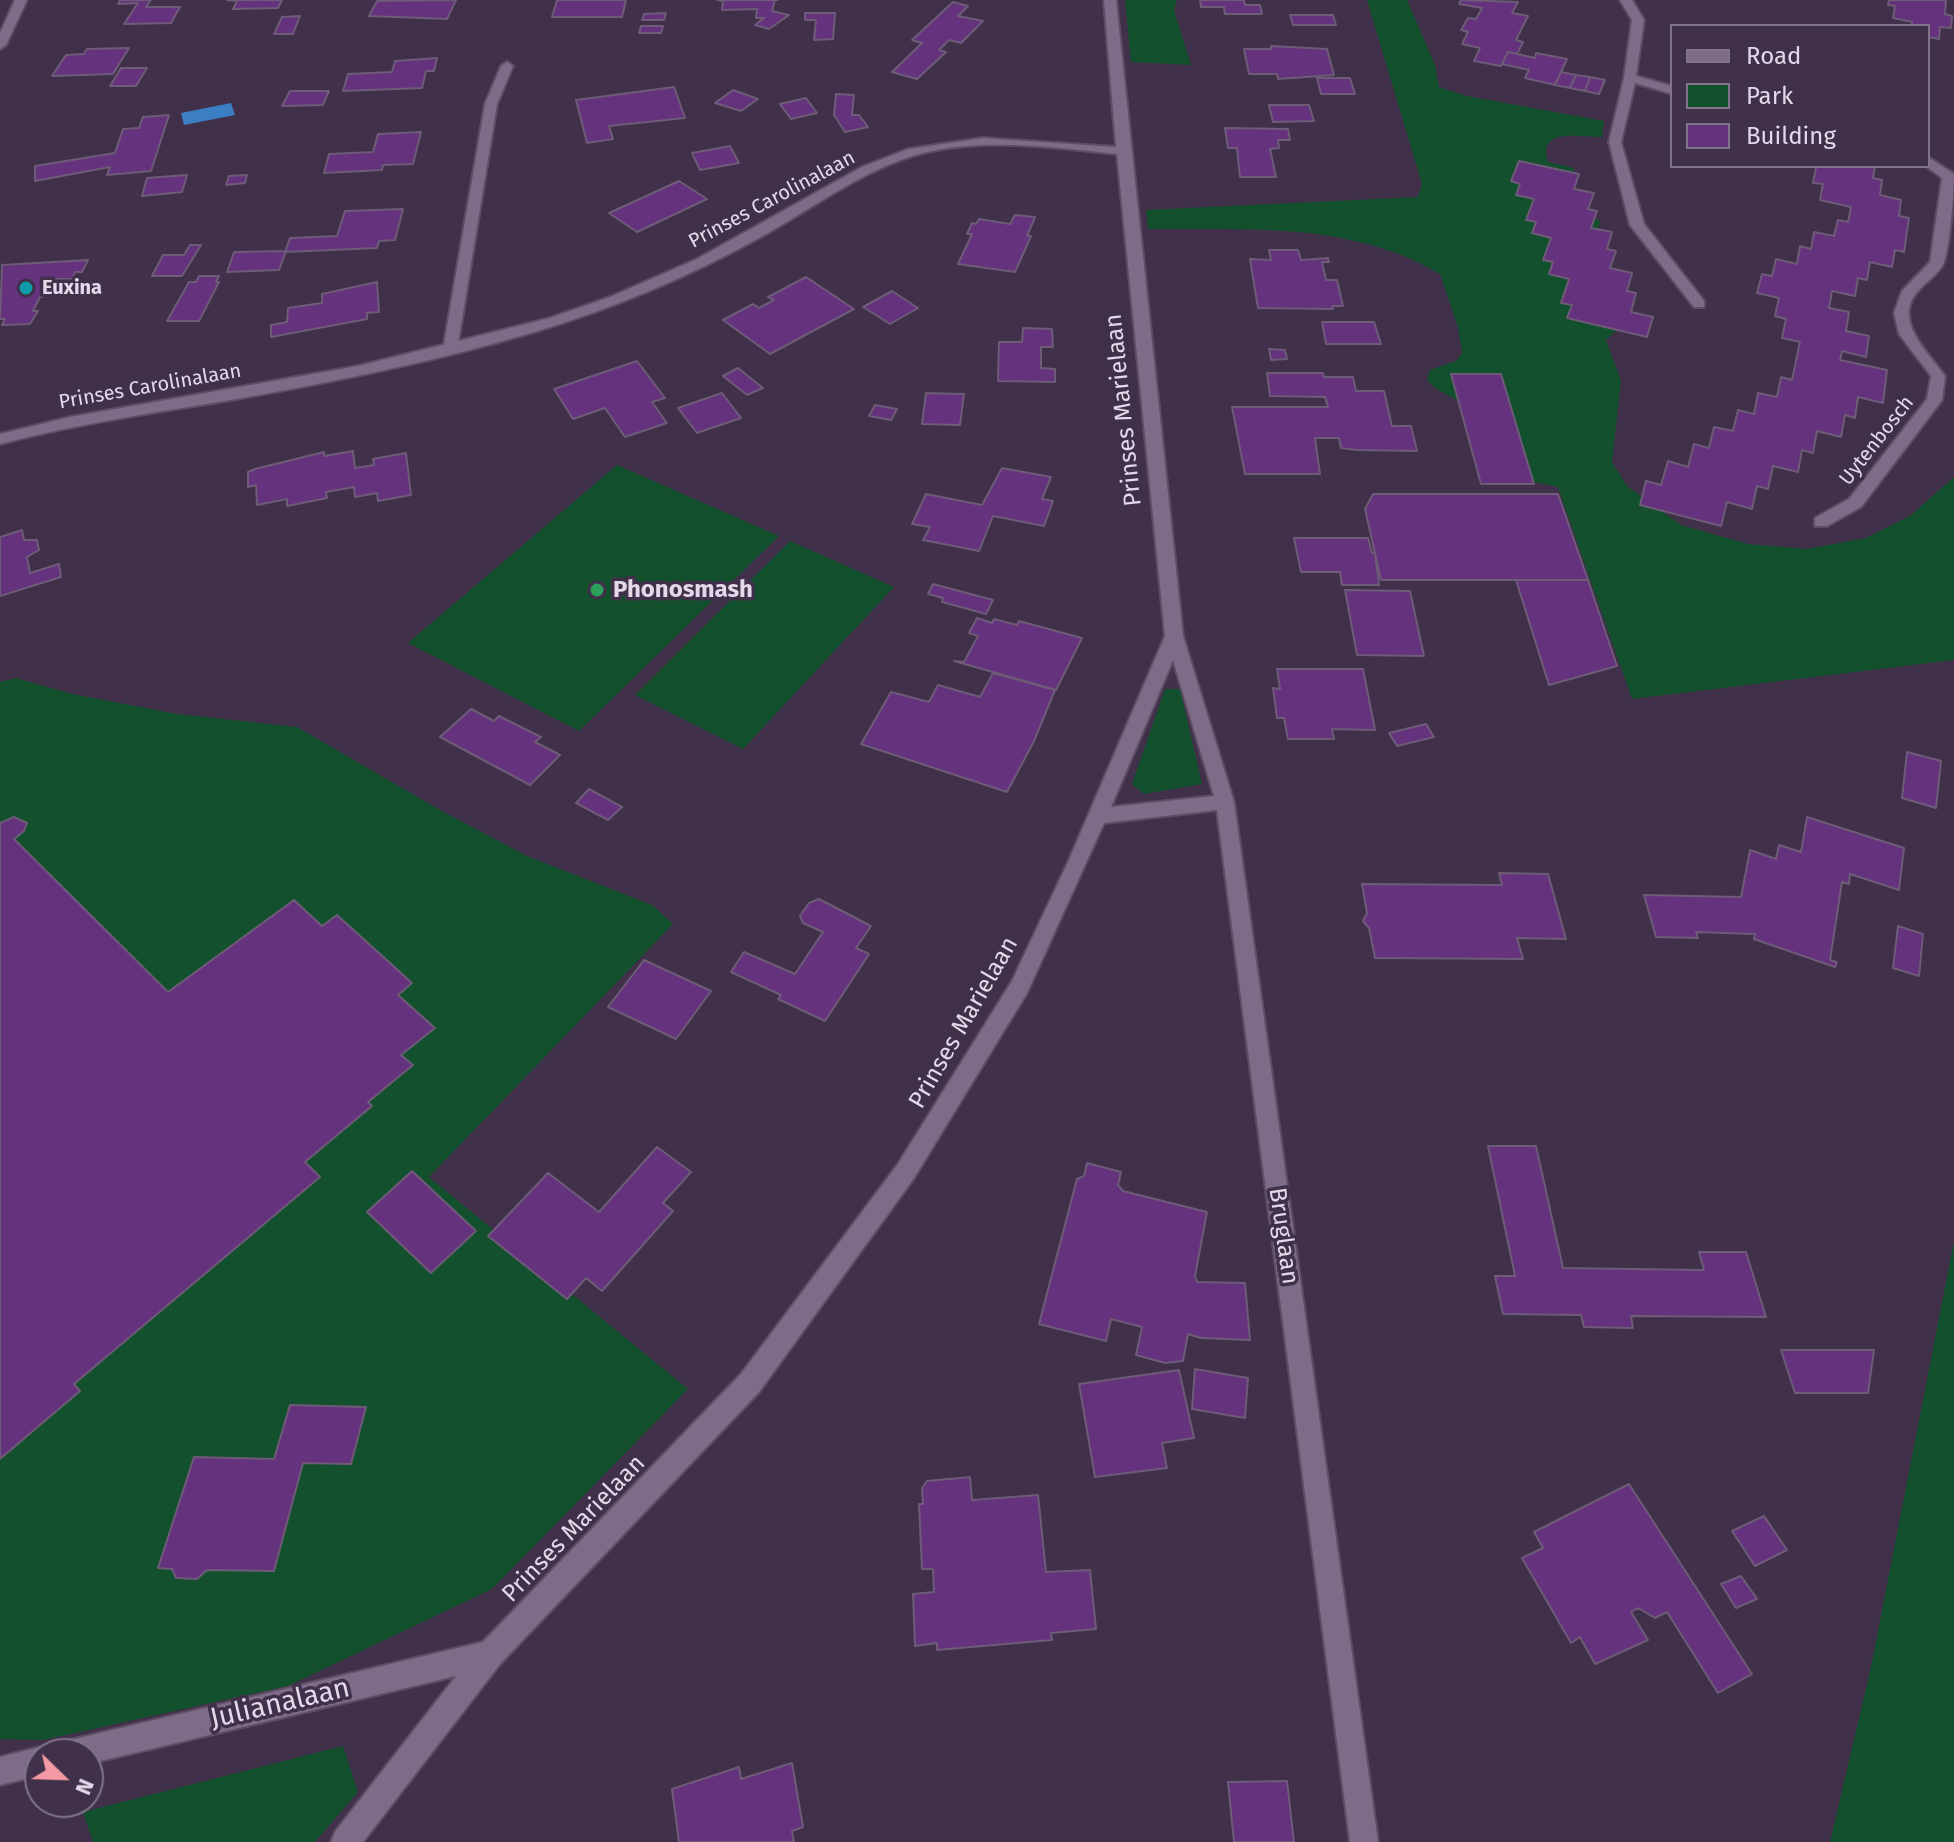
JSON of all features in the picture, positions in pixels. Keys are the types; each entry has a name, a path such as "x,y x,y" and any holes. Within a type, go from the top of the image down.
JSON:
{"street":[{"path":"0,45 21,0"},
{"name":"Prinses Marielaan","path":"345,1842 490,1654 750,1383 906,1171 1020,987 1098,816 1174,636 1110,0"},
{"path":"1626,0 1638,20 1630,78 1615,142 1637,225 1699,304"},
{"path":"450,350 491,104 507,66"},
{"path":"1630,78 1670,89"},
{"name":"Prinses Carolinalaan","path":"0,439 40,426 193,401 450,350 527,330 638,292 756,235 881,163 935,146 1006,140 1123,151"},
{"name":"Uytenbosch","path":"1821,522 1855,503 1934,400 1938,376 1906,334 1901,313 1907,294 1937,263 1949,177 1930,163"},
{"name":"Bruglaan","path":"1174,636 1225,802 1364,1842"},
{"path":"1098,816 1225,802"},
{"name":"Julianalaan","path":"104,1746 490,1654"},
{"path":"0,1771 24,1765"}],"green space":[{"path":"1125,0 1177,0 1174,10 1191,65 1131,62"},
{"path":"1367,0 1407,0 1435,65 1439,87 1467,96 1604,121 1602,137 1563,136 1549,143 1546,151 1548,162 1574,168 1569,191 1578,216 1600,220 1594,257 1613,260 1607,296 1621,326 1606,340 1621,381 1612,462 1627,486 1681,525 1748,544 1807,549 1866,538 1910,516 1954,477 1954,660 1632,699 1558,487 1479,471 1471,408 1435,388 1427,380 1430,370 1456,361 1462,353 1458,327 1440,274 1406,257 1335,237 1260,230 1148,229 1146,210 1418,197 1422,184"},
{"name":"Phonosmash","path":"617,465 779,536 579,731 408,643"},
{"name":"Phonosmash","path":"790,541 894,587 743,749 635,695"},
{"path":"16,678 72,694 177,714 297,727 440,810 527,856 652,905 673,924 429,1177 688,1389 492,1589 288,1686 52,1738 24,1740 0,1739 0,682"},
{"path":"1165,689 1180,689 1202,784 1144,794 1132,784"},
{"path":"1954,1241 1954,1842 1830,1842 1871,1667"},
{"path":"343,1746 358,1792 315,1842 93,1842 85,1818 104,1818 104,1807"}],"water":[{"path":"231,103 235,115 184,125 181,113"}],"building":[{"path":"120,0 151,0 146,7 180,7 171,23 124,24 138,3 118,4"},
{"path":"227,0 282,0 278,8 233,9 237,1"},
{"path":"456,0 447,19 369,16 377,1"},
{"path":"557,0 626,0 622,17 552,17"},
{"path":"717,0 775,0 772,11 789,15 769,29 755,25 764,18 756,18 757,9 722,10 723,1"},
{"path":"1200,0 1244,0 1245,5 1260,5 1262,14 1225,14 1224,7 1201,7"},
{"path":"1461,0 1518,2 1512,13 1528,16 1516,40 1523,42 1517,54 1508,52 1501,66 1474,61 1480,48 1462,44 1468,32 1461,30 1468,18 1476,19 1482,8 1459,4"},
{"path":"1889,0 1946,0 1945,14 1952,16 1951,28 1940,27 1939,39 1930,37 1930,24 1912,24 1893,18 1895,6 1888,5"},
{"path":"953,2 968,6 958,16 983,21 961,43 949,40 939,50 946,52 917,79 892,72 922,43 912,40"},
{"path":"666,13 664,20 642,20 644,14"},
{"path":"805,13 835,13 833,39 814,40 816,20 805,20"},
{"path":"1290,15 1333,15 1336,25 1293,25"},
{"path":"300,16 293,34 274,34 282,17"},
{"path":"641,26 663,26 661,33 639,33"},
{"path":"1271,46 1327,49 1334,75 1278,79 1277,74 1249,74 1244,49 1271,49"},
{"path":"129,48 113,74 52,76 66,55 84,54 87,49"},
{"path":"1508,52 1535,58 1536,53 1567,59 1555,85 1525,78 1529,70 1502,64"},
{"path":"437,58 434,71 426,71 422,88 343,91 348,74 392,72 395,61"},
{"path":"121,68 147,68 136,86 110,86"},
{"path":"1561,72 1576,75 1570,88 1555,85"},
{"path":"1576,75 1590,77 1585,91 1570,88"},
{"path":"1590,77 1605,80 1599,94 1585,91"},
{"path":"1317,78 1350,78 1355,94 1321,94"},
{"path":"674,87 685,118 609,126 613,139 587,143 576,100"},
{"path":"733,90 758,99 741,111 715,103"},
{"path":"290,91 329,91 323,105 282,106"},
{"path":"836,94 854,95 852,115 859,115 868,127 845,132 834,115"},
{"path":"806,98 817,113 791,119 780,104"},
{"path":"1269,105 1309,105 1314,121 1273,122"},
{"path":"169,115 151,171 107,175 110,167 35,181 35,166 115,153 123,129 139,128 143,117"},
{"path":"1225,128 1288,129 1290,140 1278,140 1279,148 1270,149 1276,177 1240,177 1237,148 1228,148"},
{"path":"421,132 413,164 383,165 382,170 324,173 329,154 373,152 378,134"},
{"path":"730,146 739,163 700,170 692,153"},
{"path":"1519,161 1579,174 1574,189 1594,193 1588,209 1597,211 1591,228 1612,232 1607,249 1616,251 1610,268 1632,273 1627,291 1636,293 1631,312 1653,317 1647,337 1567,318 1572,305 1561,303 1569,279 1549,274 1553,262 1543,260 1551,238 1532,233 1536,222 1526,220 1534,199 1516,195 1520,184 1511,181"},
{"path":"1816,168 1875,168 1873,178 1882,180 1880,195 1901,200 1899,216 1909,218 1904,252 1895,250 1892,267 1870,262 1867,280 1858,278 1855,296 1832,291 1829,308 1849,312 1846,331 1869,336 1866,357 1842,351 1840,360 1887,370 1883,403 1858,397 1855,418 1845,415 1841,437 1817,431 1813,453 1802,450 1798,472 1773,466 1768,489 1757,486 1752,509 1727,502 1721,526 1640,505 1646,481 1661,485 1668,461 1688,467 1694,444 1709,448 1714,427 1733,431 1738,410 1754,414 1758,393 1777,397 1781,377 1792,380 1800,342 1782,338 1786,319 1775,316 1779,298 1757,293 1762,274 1772,276 1776,259 1797,264 1800,246 1811,249 1814,232 1834,236 1838,220 1848,222 1851,207 1820,200 1823,184 1813,183"},
{"path":"187,175 182,192 142,196 147,178"},
{"path":"247,175 245,183 226,185 229,176"},
{"path":"679,181 707,199 637,232 609,213"},
{"path":"403,209 395,240 379,241 377,248 285,252 290,238 337,236 345,211"},
{"path":"1015,215 1035,217 1027,236 1031,236 1015,272 958,264 972,234 967,234 972,223 976,224 979,219 1010,224"},
{"path":"190,245 201,245 182,276 152,276 163,255 184,255"},
{"path":"1269,250 1298,250 1301,260 1328,258 1329,262 1322,262 1326,280 1337,280 1343,306 1332,306 1333,309 1258,308 1250,259 1271,260"},
{"path":"286,251 279,270 227,272 234,252"},
{"name":"Euxina","path":"88,260 82,272 75,272 72,279 56,279 47,296 40,297 33,311 38,311 30,324 2,325 5,319 0,319 2,265"},
{"path":"199,276 219,276 216,282 219,282 199,321 167,321 189,282 196,282"},
{"path":"806,277 854,309 770,354 723,320 753,304 759,308 774,300 768,297"},
{"path":"377,282 379,312 367,313 367,319 271,337 271,325 287,322 288,308 322,303 322,294"},
{"path":"892,291 918,308 890,324 863,307"},
{"path":"1322,322 1374,322 1381,344 1326,344"},
{"path":"1023,328 1052,329 1053,347 1041,347 1041,368 1055,369 1055,382 998,381 999,342 1022,342"},
{"path":"1269,349 1285,350 1287,359 1271,360"},
{"path":"637,361 665,398 652,402 667,423 625,437 605,408 573,419 554,389"},
{"path":"738,368 763,388 747,395 723,376"},
{"path":"1267,373 1323,373 1324,377 1353,377 1356,391 1384,391 1392,426 1411,426 1417,451 1341,448 1339,438 1315,438 1320,474 1245,474 1232,407 1328,407 1325,397 1270,396"},
{"path":"1451,374 1501,374 1534,484 1481,484"},
{"path":"722,393 741,418 697,433 678,408"},
{"path":"926,393 964,394 960,425 922,424"},
{"path":"875,405 897,409 891,420 869,416"},
{"path":"353,451 355,468 374,465 373,459 406,453 411,495 378,501 377,493 355,497 354,487 326,492 327,498 287,506 287,499 257,505 256,485 248,487 248,472 255,469 324,452 324,456"},
{"path":"1002,468 1051,477 1042,499 1053,501 1044,526 993,516 979,551 923,540 930,527 912,524 926,494 982,505"},
{"path":"1373,494 1558,494 1588,580 1381,580 1365,509"},
{"path":"22,530 24,540 37,540 39,550 27,557 30,573 59,564 61,577 0,596 0,537"},
{"path":"1294,538 1368,538 1372,553 1375,553 1379,585 1342,585 1340,572 1301,572"},
{"path":"1516,580 1588,580 1617,666 1549,685"},
{"path":"933,584 993,600 986,614 942,602 943,598 928,594"},
{"path":"1345,590 1410,591 1424,656 1357,655"},
{"path":"977,618 1017,625 1019,621 1082,638 1056,690 954,661 964,662 978,636 969,633"},
{"path":"1277,669 1363,669 1375,730 1332,729 1334,739 1288,739 1284,718 1277,718 1273,688 1280,689"},
{"path":"993,673 1055,690 1034,741 1007,792 861,744 891,692 929,702 938,685 980,697"},
{"path":"471,709 494,721 499,716 541,737 535,742 560,755 530,785 440,737"},
{"path":"1426,724 1434,737 1397,746 1389,733"},
{"path":"1907,752 1941,761 1936,808 1902,798"},
{"path":"589,789 622,807 608,820 576,803"},
{"path":"14,817 27,823 24,831 14,839 168,992 294,900 322,926 337,915 412,983 398,995 435,1028 401,1055 413,1065 368,1102 372,1106 305,1162 320,1177 74,1384 80,1391 0,1459 0,823"},
{"path":"1807,817 1904,848 1899,890 1850,874 1849,884 1842,882 1830,960 1837,962 1835,967 1754,939 1755,934 1696,932 1698,938 1656,937 1644,895 1741,897 1750,850 1776,859 1779,845 1801,852"},
{"path":"1499,873 1548,874 1566,939 1517,938 1523,959 1375,958 1369,928 1363,921 1367,913 1362,884 1502,885"},
{"path":"819,899 871,926 856,948 869,954 825,1021 778,999 781,995 731,972 744,952 795,974 823,932 803,923 800,916 809,903"},
{"path":"1898,926 1923,934 1919,976 1893,968"},
{"path":"644,960 711,991 676,1039 608,1007"},
{"path":"1488,1146 1536,1146 1563,1268 1704,1270 1699,1252 1746,1252 1766,1317 1631,1316 1633,1328 1584,1327 1581,1315 1503,1314 1495,1276 1515,1276"},
{"path":"657,1147 691,1172 663,1203 673,1211 602,1291 586,1278 567,1299 488,1236 548,1173 599,1212"},
{"path":"1087,1163 1121,1172 1118,1185 1123,1191 1207,1212 1195,1276 1197,1282 1245,1283 1250,1340 1201,1338 1188,1334 1183,1361 1165,1363 1136,1355 1142,1327 1111,1319 1106,1341 1039,1324 1077,1179 1084,1176"},
{"path":"412,1171 476,1231 431,1273 367,1212"},
{"path":"1781,1350 1874,1350 1868,1393 1795,1393"},
{"path":"1195,1369 1248,1378 1245,1418 1192,1409"},
{"path":"1179,1370 1194,1438 1162,1443 1167,1468 1095,1477 1079,1384"},
{"path":"290,1405 366,1407 351,1464 303,1463 274,1571 207,1570 197,1579 176,1578 172,1569 158,1568 194,1457 274,1459"},
{"path":"970,1477 972,1500 1038,1495 1046,1572 1090,1570 1096,1629 1051,1633 1052,1640 937,1650 937,1643 915,1646 913,1594 934,1592 933,1569 922,1569 919,1504 923,1504 922,1488 927,1481"},
{"path":"1629,1484 1752,1674 1718,1693 1667,1612 1655,1618 1638,1608 1631,1612 1648,1640 1595,1664 1580,1637 1571,1643 1522,1558 1543,1548 1534,1532"},
{"path":"1764,1516 1787,1550 1755,1566 1732,1531"},
{"path":"1741,1576 1757,1599 1736,1608 1721,1584"},
{"path":"792,1763 803,1827 792,1831 794,1842 679,1842 672,1789 739,1767 741,1779"},
{"path":"1287,1781 1294,1842 1234,1842 1228,1782"}],"place":[{"name":"Euxina","path":"26,288"},
{"name":"Phonosmash","path":"597,590"}]}
